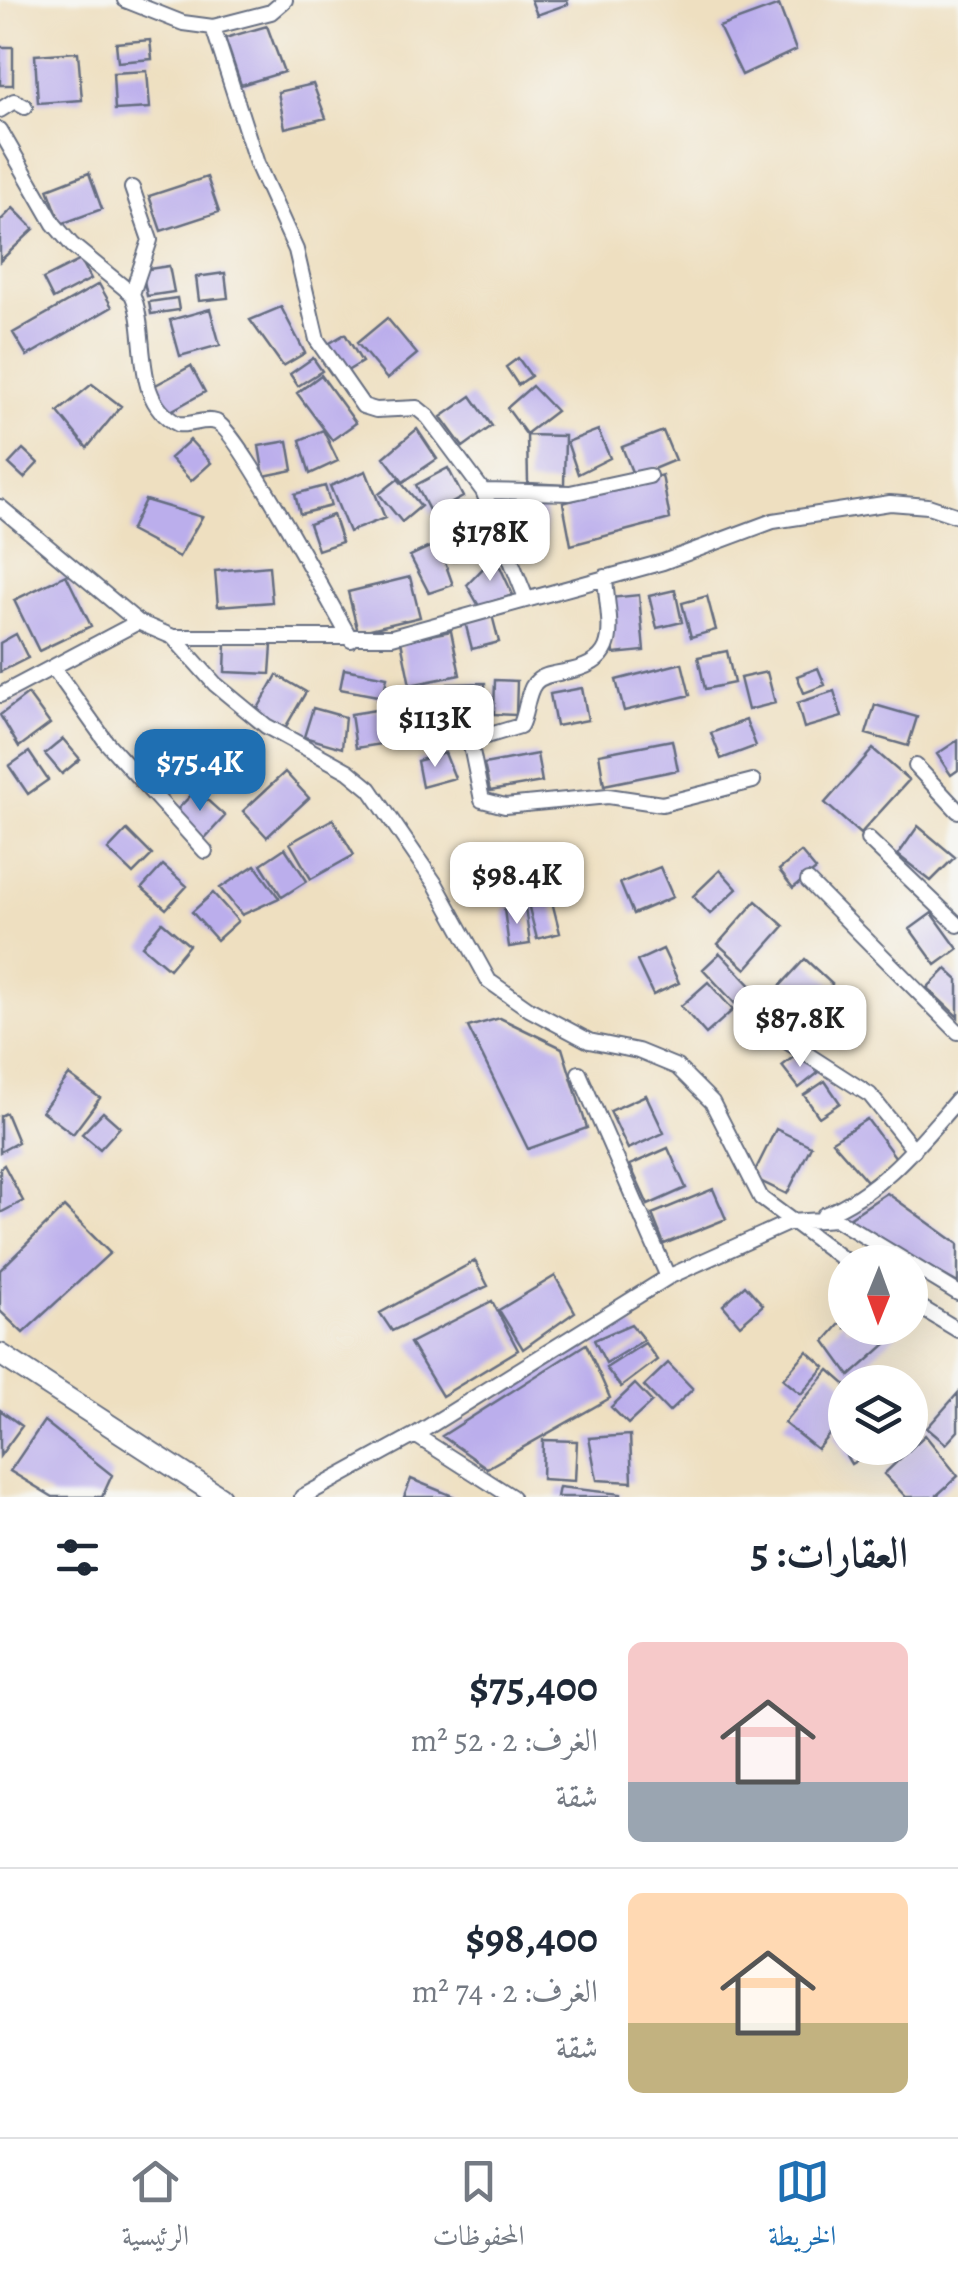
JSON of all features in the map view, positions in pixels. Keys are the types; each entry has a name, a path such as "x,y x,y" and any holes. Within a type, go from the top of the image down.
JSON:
{"main road":[{"path":"0,1354 220,1497"}],"street":[{"path":"126,0 183,23 213,27 271,12 285,0"},
{"path":"213,27 257,164 296,250 316,340 326,359 363,406 376,410 417,408 484,491 526,598"},
{"path":"0,110 14,101 26,106"},
{"path":"0,130 54,224 72,245 132,294 141,313 144,371 158,408 178,424 216,422 224,427 246,456 351,640"},
{"path":"132,188 150,240 132,294"},
{"path":"484,491 570,493 649,476"},
{"path":"0,507 138,622 172,637 351,640 392,636 679,557 788,518 890,503 928,506 958,516"},
{"path":"605,577 609,637 600,660 588,668 540,678 532,686 520,726 470,741 482,800 505,806 608,796 662,804 753,780"},
{"path":"0,695 138,622"},
{"path":"172,637 215,684 254,717 348,771 370,790 436,886 490,981 503,993 588,1040 638,1050 677,1067 712,1102 760,1198 828,1249"},
{"path":"53,667 107,742 205,851"},
{"path":"916,766 958,811"},
{"path":"868,839 958,925"},
{"path":"808,881 958,1032"},
{"path":"763,1026 870,1094 914,1150"},
{"path":"580,1073 668,1277"},
{"path":"302,1497 415,1436 668,1277 790,1222 821,1217 853,1203 914,1150 958,1099"},
{"path":"821,1217 836,1219 958,1293"},
{"path":"928,1312 958,1330"},
{"path":"415,1436 512,1497"}],"building":[{"path":"531,0 567,0 568,4 537,15"},
{"path":"779,5 796,50 742,75 719,27"},
{"path":"267,26 284,72 241,85 225,38"},
{"path":"150,40 152,59 118,62 116,43"},
{"path":"0,47 13,47 13,85 0,85"},
{"path":"78,52 82,100 38,103 35,55"},
{"path":"147,71 150,108 115,110 113,73"},
{"path":"313,84 326,118 285,128 278,92"},
{"path":"89,173 102,209 61,224 48,189"},
{"path":"207,177 219,212 161,231 149,196"},
{"path":"13,208 34,229 0,261 0,221"},
{"path":"81,260 91,279 53,299 43,279"},
{"path":"169,266 174,292 147,296 142,270"},
{"path":"225,273 228,298 199,301 196,277"},
{"path":"99,284 112,307 27,356 13,333"},
{"path":"177,298 179,310 151,314 149,302"},
{"path":"281,307 305,353 283,366 250,320"},
{"path":"210,309 220,345 180,356 170,320"},
{"path":"387,318 417,354 387,379 357,343"},
{"path":"345,334 362,362 342,374 325,346"},
{"path":"313,358 322,371 298,386 290,374"},
{"path":"518,358 531,376 518,385 506,367"},
{"path":"191,366 205,392 167,413 152,387"},
{"path":"321,375 356,423 332,440 297,393"},
{"path":"92,384 121,406 87,448 58,412"},
{"path":"532,386 556,411 526,434 507,408"},
{"path":"471,396 492,426 463,447 441,417"},
{"path":"417,429 437,459 403,482 384,457"},
{"path":"323,430 338,461 310,474 300,440"},
{"path":"598,430 610,458 578,474 567,442"},
{"path":"663,431 675,460 634,477 622,447"},
{"path":"527,435 565,436 564,485 528,483"},
{"path":"190,440 211,463 191,481 170,458"},
{"path":"288,441 293,470 264,476 259,446"},
{"path":"23,449 38,463 24,478 9,464"},
{"path":"448,468 463,497 431,514 416,485"},
{"path":"366,471 385,518 349,532 330,486"},
{"path":"662,475 670,519 571,545 563,503"},
{"path":"398,479 421,506 402,522 379,494"},
{"path":"325,486 331,506 300,514 295,494"},
{"path":"145,500 202,517 179,557 130,531"},
{"path":"520,507 545,507 545,541 520,542"},
{"path":"333,515 342,542 318,550 309,524"},
{"path":"475,520 486,548 453,561 443,532"},
{"path":"438,543 453,585 429,593 410,556"},
{"path":"495,556 513,595 479,606 467,585"},
{"path":"269,566 272,602 218,606 215,571"},
{"path":"66,575 91,626 39,651 14,600"},
{"path":"410,577 420,617 358,632 348,592"},
{"path":"675,590 682,622 657,628 649,596"},
{"path":"639,595 644,651 614,654 609,598"},
{"path":"707,596 716,630 691,637 682,603"},
{"path":"492,615 499,642 472,649 465,622"},
{"path":"451,631 460,675 410,685 401,641"},
{"path":"16,634 28,658 0,672 0,643"},
{"path":"226,643 272,645 270,674 225,672"},
{"path":"727,651 734,683 705,689 698,657"},
{"path":"682,663 690,695 624,711 616,680"},
{"path":"818,668 825,685 804,693 797,676"},
{"path":"344,669 387,677 383,697 340,689"},
{"path":"767,672 775,703 748,710 740,678"},
{"path":"277,675 306,692 285,728 256,712"},
{"path":"495,680 517,681 516,715 494,714"},
{"path":"485,683 486,715 450,717 448,684"},
{"path":"582,688 588,720 556,726 550,694"},
{"path":"834,691 842,717 804,728 797,703"},
{"path":"28,694 50,724 19,747 0,715"},
{"path":"875,705 917,717 908,746 866,734"},
{"path":"429,707 435,738 406,743 400,713"},
{"path":"313,708 345,717 342,748 304,737"},
{"path":"388,708 394,742 356,748 351,714"},
{"path":"746,720 756,746 721,759 711,733"},
{"path":"63,739 80,759 62,774 45,754"},
{"path":"672,740 678,770 604,785 599,754"},
{"path":"958,740 958,770 951,775 937,754"},
{"path":"873,749 909,780 860,834 825,803"},
{"path":"29,752 48,780 28,794 9,766"},
{"path":"445,753 455,778 422,787 417,761"},
{"path":"537,754 542,782 490,791 484,764"},
{"path":"285,772 309,798 267,837 243,811"},
{"path":"196,790 225,816 204,839 175,812"},
{"path":"333,819 354,855 311,879 290,843"},
{"path":"918,826 955,857 931,881 898,855"},
{"path":"127,830 152,855 133,874 108,850"},
{"path":"285,848 307,881 282,897 261,864"},
{"path":"801,852 816,870 793,888 779,870"},
{"path":"163,865 187,886 166,909 142,888"},
{"path":"255,865 279,898 242,915 220,888"},
{"path":"660,867 673,897 633,914 620,883"},
{"path":"720,870 737,889 710,914 693,896"},
{"path":"549,890 560,933 537,939 526,896"},
{"path":"213,893 238,921 217,940 192,912"},
{"path":"756,901 784,926 746,969 718,944"},
{"path":"525,907 530,944 509,947 504,909"},
{"path":"932,913 958,949 936,965 910,929"},
{"path":"162,922 189,945 169,969 142,946"},
{"path":"663,949 679,983 653,995 637,961"},
{"path":"720,953 759,994 741,1010 703,969"},
{"path":"805,959 832,984 795,1023 769,998"},
{"path":"946,969 958,980 958,1017 927,988"},
{"path":"708,982 733,1010 706,1034 681,1006"},
{"path":"500,1018 562,1048 587,1128 528,1149 468,1027"},
{"path":"801,1051 818,1073 799,1088 782,1066"},
{"path":"69,1075 100,1098 73,1134 42,1111"},
{"path":"825,1081 840,1103 819,1117 804,1095"},
{"path":"646,1095 664,1133 628,1149 610,1111"},
{"path":"103,1112 120,1127 100,1149 82,1134"},
{"path":"6,1113 18,1142 0,1152 0,1116"},
{"path":"867,1119 896,1158 867,1181 832,1141"},
{"path":"776,1129 811,1146 787,1194 752,1177"},
{"path":"668,1148 686,1188 648,1205 630,1165"},
{"path":"4,1165 23,1201 0,1213 0,1168"},
{"path":"713,1189 726,1219 664,1244 652,1214"},
{"path":"887,1193 958,1244 958,1283 928,1266 928,1245 890,1245 846,1220"},
{"path":"64,1207 110,1253 23,1333 0,1311 0,1270"},
{"path":"475,1261 488,1286 392,1331 380,1313"},
{"path":"555,1276 575,1312 523,1349 499,1310"},
{"path":"745,1285 763,1305 740,1325 723,1305"},
{"path":"492,1301 518,1350 442,1396 410,1343"},
{"path":"631,1324 644,1340 606,1363 594,1340"},
{"path":"828,1338 828,1345 885,1345 862,1365 842,1365 825,1341"},
{"path":"645,1343 657,1360 621,1387 606,1368"},
{"path":"586,1344 610,1398 487,1468 442,1436"},
{"path":"807,1351 825,1367 801,1394 783,1379"},
{"path":"668,1363 693,1389 669,1412 644,1386"},
{"path":"828,1371 828,1436 817,1449 784,1423"},
{"path":"635,1384 652,1402 628,1424 611,1407"},
{"path":"958,1393 958,1431 946,1444 928,1427"},
{"path":"0,1410 22,1426 0,1456"},
{"path":"44,1421 112,1475 102,1497 53,1497 10,1471"},
{"path":"630,1435 632,1482 597,1480 589,1438"},
{"path":"928,1439 958,1476 935,1497 906,1497 884,1474 893,1465 928,1465"},
{"path":"543,1440 577,1441 575,1481 542,1479"},
{"path":"411,1479 455,1497 404,1497"},
{"path":"559,1487 621,1494 621,1497 557,1497"}]}
